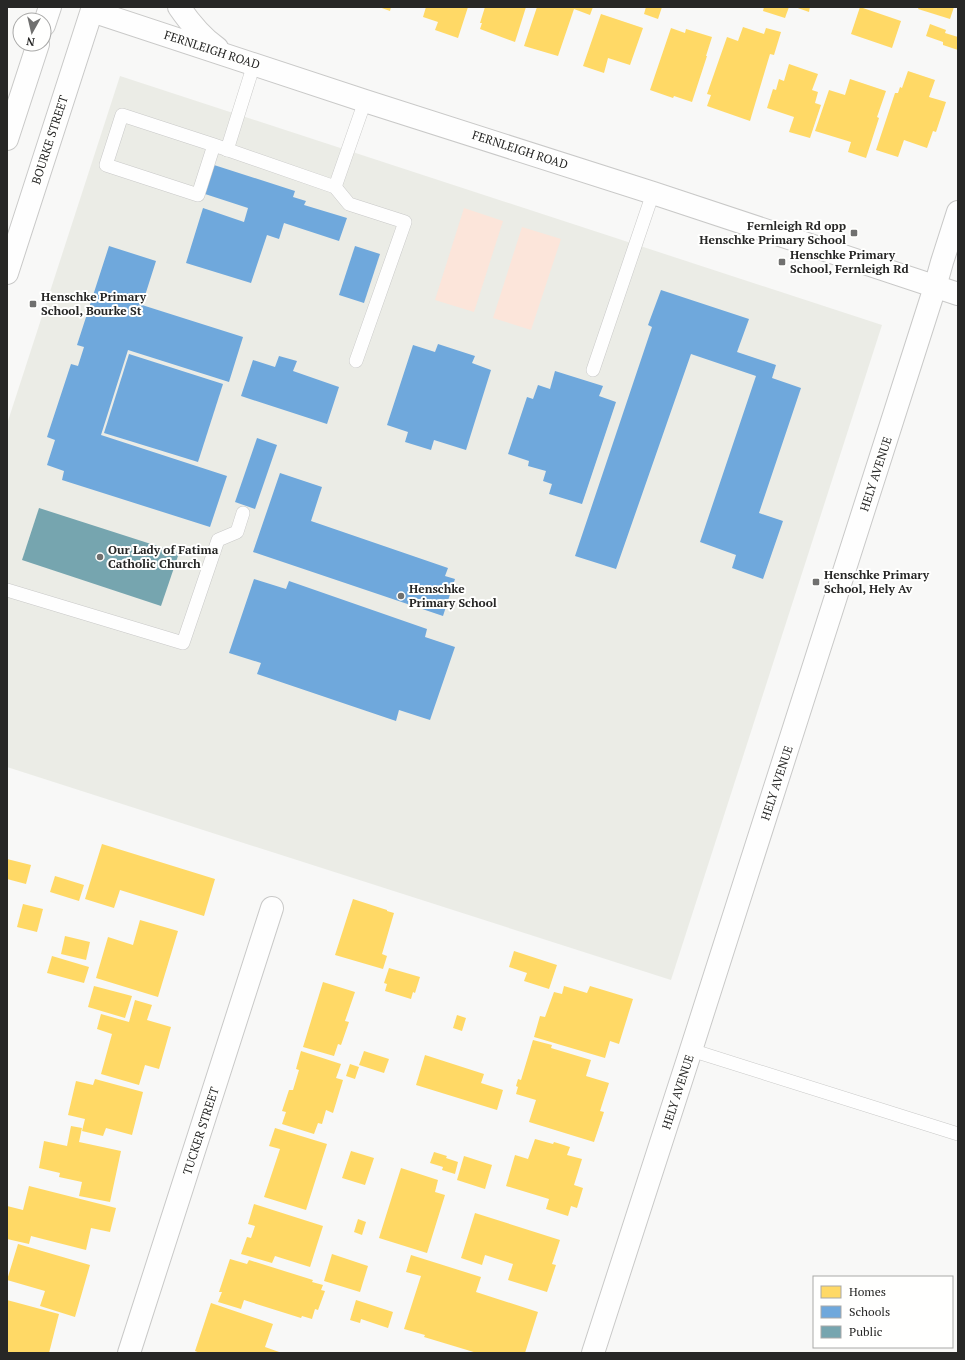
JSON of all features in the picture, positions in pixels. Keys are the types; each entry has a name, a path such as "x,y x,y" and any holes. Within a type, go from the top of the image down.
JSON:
{"street":[{"path":"179,7 191,24 208,42 230,56"},
{"name":"FERNLEIGH ROAD","path":"89,8 365,101 652,193 958,294"},
{"name":"BOURKE STREET","path":"7,273 89,8"},
{"path":"7,139 35,52"},
{"name":"HELY AVENUE","path":"593,1353 692,1050 936,287 942,262 958,212"},
{"name":"TUCKER STREET","path":"129,1353 272,908"}],"lane":[{"path":"227,150 254,64"},
{"path":"335,187 365,101"},
{"path":"214,144 198,195 106,165 122,115 214,144 227,150 335,187 348,204 405,222 356,361"},
{"path":"593,370 652,193"},
{"path":"7,590 183,643 218,540 237,532 243,513"},
{"path":"692,1050 958,1134"}],"shaded area":[{"name":"Henschke Primary School","path":"120,76 882,325 671,980 7,767 7,424"},
{"path":"464,208 503,221 474,312 435,300"},
{"path":"522,227 561,239 531,330 493,318"}],"building: Homes":[{"path":"379,7 391,7 390,11"},
{"path":"426,7 468,7 458,38 435,30 438,22 423,17"},
{"path":"485,7 526,7 515,42 480,29 482,23 480,23"},
{"path":"537,7 593,7 590,15 574,9 558,56 524,46"},
{"path":"646,7 662,7 658,19 644,14"},
{"path":"764,7 789,7 785,18 763,11"},
{"path":"795,7 810,7 809,12"},
{"path":"860,7 901,21 892,48 851,34"},
{"path":"919,7 954,7 950,19 918,9"},
{"path":"601,14 643,28 630,65 608,58 604,73 583,66"},
{"path":"930,24 946,30 945,33 958,37 958,50 943,45 943,42 926,36"},
{"path":"743,27 764,34 766,28 781,32 774,55 770,54 750,121 707,106 711,95 707,94 727,37 738,41"},
{"path":"671,28 685,33 686,29 712,37 692,102 674,96 673,98 650,90"},
{"path":"789,64 818,74 812,90 818,92 815,103 821,105 810,138 789,132 794,117 767,108 773,89 776,90 779,79 784,81"},
{"path":"908,71 935,80 929,97 946,102 936,132 933,131 927,148 904,140 898,157 876,150 895,93 898,93 900,87 902,88"},
{"path":"850,79 886,91 866,158 848,152 851,142 815,131 829,90 845,95"},
{"path":"102,844 215,879 204,916 120,890 114,908 85,899"},
{"path":"7,859 31,865 26,884 7,879"},
{"path":"55,876 84,885 79,901 50,892"},
{"path":"353,899 394,913 382,954 387,956 383,969 335,955"},
{"path":"23,904 43,909 37,932 17,927"},
{"path":"140,920 178,931 158,997 96,978 108,937 133,945"},
{"path":"65,936 90,942 86,960 61,954"},
{"path":"514,951 557,965 549,989 524,981 527,973 509,967"},
{"path":"52,956 89,967 84,983 47,973"},
{"path":"389,968 420,977 415,993 413,992 411,999 385,991 387,984 384,983"},
{"path":"323,982 355,992 345,1021 349,1022 341,1045 338,1044 334,1056 303,1047"},
{"path":"94,986 132,996 125,1018 88,1007"},
{"path":"564,986 587,993 590,986 633,999 619,1044 610,1041 605,1058 534,1037 540,1016 545,1017 554,992 562,994"},
{"path":"135,1000 152,1005 147,1020 171,1027 159,1069 145,1065 139,1085 101,1074 112,1034 97,1029 101,1014 129,1022"},
{"path":"457,1015 466,1018 462,1031 453,1028"},
{"path":"533,1040 552,1045 551,1048 591,1060 586,1076 609,1083 600,1111 604,1112 594,1142 529,1122 536,1100 516,1094 518,1087 516,1086 518,1079 521,1080"},
{"path":"301,1051 341,1064 336,1078 343,1080 333,1113 326,1110 322,1124 318,1123 314,1134 282,1124 286,1112 282,1111 289,1090 293,1090 299,1070 296,1069"},
{"path":"364,1051 389,1059 384,1073 359,1065"},
{"path":"425,1055 484,1074 481,1083 503,1090 497,1110 416,1085"},
{"path":"350,1064 359,1067 355,1079 346,1076"},
{"path":"95,1079 143,1092 132,1135 106,1128 103,1136 82,1131 85,1119 68,1115 76,1081 93,1085"},
{"path":"71,1126 82,1128 79,1142 121,1151 110,1202 79,1196 82,1182 59,1177 60,1173 39,1168 44,1141 67,1146"},
{"path":"275,1128 327,1144 306,1210 264,1197 280,1149 269,1146"},
{"path":"535,1139 553,1144 554,1142 570,1147 567,1155 582,1159 574,1185 583,1188 577,1208 571,1206 568,1216 546,1209 549,1199 506,1186 515,1155 528,1159"},
{"path":"351,1151 374,1158 365,1185 342,1178"},
{"path":"434,1152 447,1156 446,1158 458,1162 455,1174 442,1170 443,1167 430,1163"},
{"path":"464,1156 492,1165 485,1189 457,1180"},
{"path":"401,1168 438,1180 435,1192 445,1195 427,1253 379,1238"},
{"path":"29,1186 116,1208 110,1232 91,1228 86,1250 31,1236 29,1244 7,1239 7,1206 23,1210"},
{"path":"254,1204 323,1226 310,1267 275,1256 272,1263 241,1254 247,1237 251,1238 255,1226 248,1224"},
{"path":"475,1213 560,1240 552,1264 556,1265 547,1292 508,1280 513,1264 485,1255 482,1265 461,1258"},
{"path":"358,1219 366,1222 362,1235 354,1232"},
{"path":"18,1244 90,1265 75,1317 40,1306 45,1291 7,1280"},
{"path":"332,1254 368,1266 360,1292 324,1281"},
{"path":"411,1255 481,1277 476,1292 538,1312 525,1353 477,1353 424,1337 425,1335 404,1329 421,1276 406,1272"},
{"path":"230,1259 247,1264 249,1260 313,1280 312,1282 323,1285 321,1290 325,1291 318,1310 315,1309 312,1319 302,1316 301,1318 244,1300 241,1309 218,1302 222,1292 219,1292"},
{"path":"7,1300 59,1314 49,1353 7,1353"},
{"path":"356,1300 393,1312 388,1328 361,1319 360,1323 350,1320"},
{"path":"211,1303 273,1324 265,1347 282,1353 200,1353 195,1351"}],"building: Schools":[{"path":"214,165 295,191 293,197 306,201 304,205 347,218 339,241 284,223 279,239 267,235 251,283 186,263 203,208 244,222 248,208 205,194"},
{"path":"109,246 156,261 142,305 243,337 229,382 128,350 101,435 227,476 210,527 62,480 64,471 47,465 55,440 47,437 71,364 78,366 84,347 77,345"},
{"path":"355,246 380,254 364,303 339,295"},
{"path":"661,290 749,319 737,352 776,365 772,378 801,388 759,513 783,521 763,579 732,568 736,555 700,542 756,376 691,354 616,569 575,556 652,327 648,325"},
{"path":"438,344 475,356 472,363 491,370 466,450 434,440 431,450 405,442 408,432 387,425 413,345 435,352"},
{"path":"129,354 223,384 198,462 104,433"},
{"path":"279,356 297,361 293,371 339,387 327,424 241,396 253,360 275,367"},
{"path":"555,371 603,386 599,396 616,402 582,504 549,494 552,484 543,481 546,471 528,466 529,461 508,454 527,397 533,399 538,385 550,389"},
{"path":"257,438 277,445 255,509 235,502"},
{"path":"280,473 322,487 311,521 448,568 445,576 455,579 443,616 253,552"},
{"path":"254,579 286,589 289,581 427,629 425,637 455,647 430,720 399,710 396,721 257,674 261,663 229,653"}],"building: Public":[{"name":"Our Lady of Fatima Catholic Church","path":"39,508 179,553 161,606 22,560"}],"place":[{"name":"Fernleigh Rd opp Henschke Primary School","path":"854,233"},
{"name":"Henschke Primary School, Fernleigh Rd","path":"782,262"},
{"name":"Henschke Primary School, Bourke St","path":"33,304"},
{"name":"Our Lady of Fatima Catholic Church","path":"100,557"},
{"name":"Henschke Primary School, Hely Av","path":"816,582"},
{"name":"Henschke Primary School","path":"401,596"}]}
